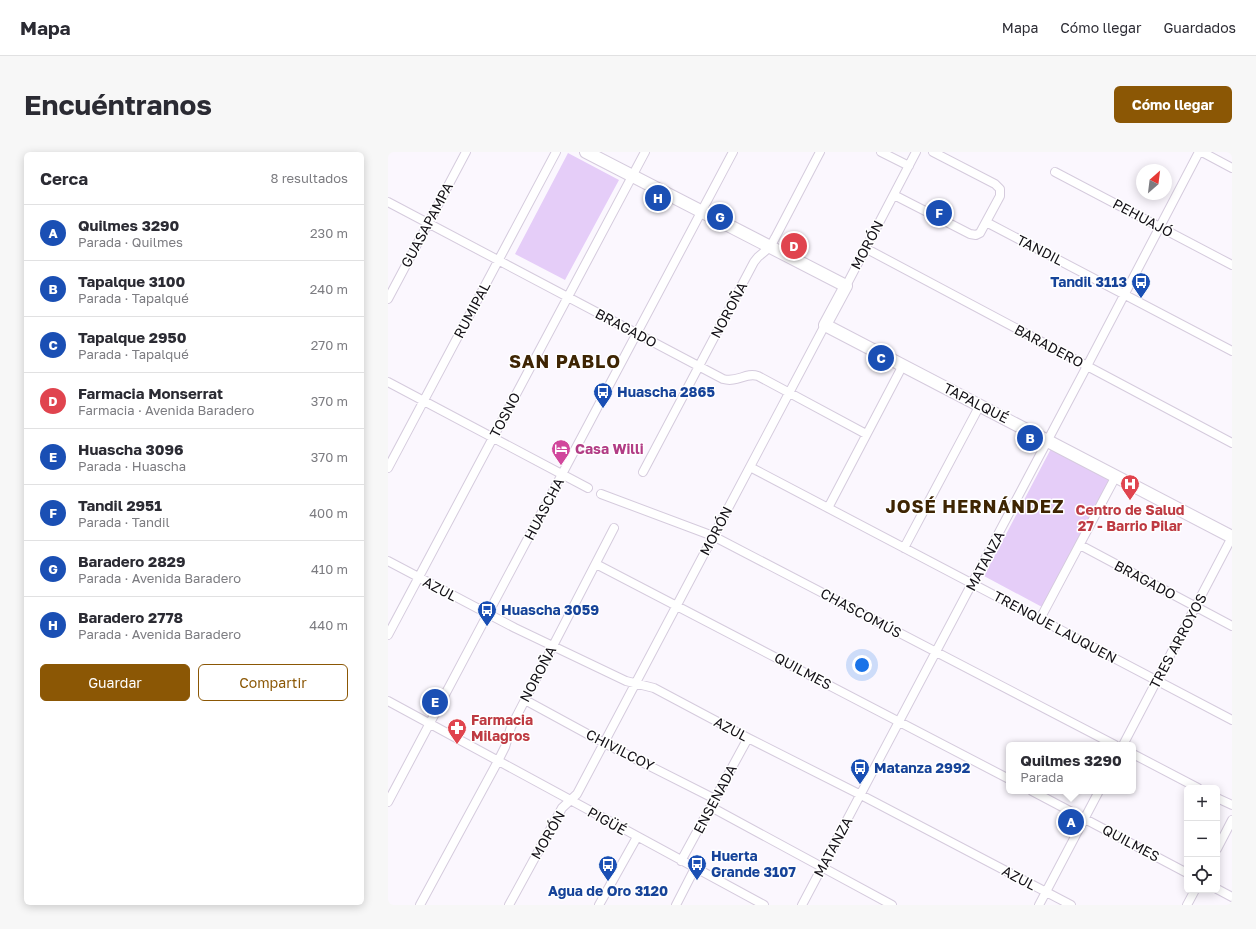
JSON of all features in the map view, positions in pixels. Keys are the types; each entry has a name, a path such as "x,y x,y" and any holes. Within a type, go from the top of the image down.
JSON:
{"main road":[{"path":"586,152 846,286"},
{"name":"MORÓN","path":"825,325 846,286"},
{"name":"TAPALQUÉ","path":"825,325 1232,537"}],"street":[{"name":"GUASAPAMPA","path":"388,299 466,152"},
{"name":"RUMIPAL","path":"388,468 556,152"},
{"name":"TOSNO","path":"388,635 645,152"},
{"name":"HUASCHA","path":"388,802 733,152"},
{"name":"NOROÑA","path":"643,472 754,262 770,247 820,152"},
{"path":"881,152 908,166"},
{"name":"MORÓN","path":"846,286 916,152"},
{"path":"894,195 970,234 980,233 1000,196 1000,189 996,184 933,152"},
{"name":"MATANZA","path":"802,905 900,722 1199,152"},
{"path":"1202,152 1232,168"},
{"name":"PEHUAJÓ","path":"1055,172 1232,265"},
{"name":"BRAGADO","path":"388,202 722,379 729,381 753,374 866,434"},
{"name":"TANDIL","path":"986,222 1232,351"},
{"name":"BARADERO","path":"865,248 1232,443"},
{"name":"MORÓN","path":"509,905 562,808 577,794 825,325"},
{"path":"828,508 903,365"},
{"path":"388,382 588,488"},
{"path":"904,548 980,405"},
{"name":"TRENQUE LAUQUEN","path":"750,467 1232,720"},
{"path":"1040,619 1116,476"},
{"name":"CHASCOMÚS","path":"601,494 713,536 1109,742"},
{"name":"NOROÑA","path":"420,905 498,761 505,747 511,727 614,528"},
{"name":"TRES ARROYOS","path":"1125,742 1232,537"},
{"name":"BRAGADO","path":"1080,545 1232,626"},
{"name":"AZUL","path":"388,561 488,614 553,646 635,684 654,688 1071,905"},
{"name":"QUILMES","path":"596,564 1006,777"},
{"name":"CHIVILCOY","path":"525,700 604,743 715,799"},
{"name":"PIGÜÉ","path":"388,701 764,905"},
{"name":"ENSENADA","path":"681,861 748,738"},
{"path":"1136,756 1192,785"},
{"name":"QUILMES","path":"1038,794 1184,871"},
{"path":"1039,905 1097,794"},
{"path":"1220,799 1232,805"},
{"path":"710,808 892,905"},
{"path":"1220,843 1232,820"},
{"path":"599,905 637,837"},
{"path":"676,905 695,868"},
{"path":"1220,891 1232,897"},
{"path":"1187,905 1193,893"}],"shaded area":[{"path":"568,153 619,180 565,280 515,254"},
{"path":"1054,443 1113,474 1042,607 984,576"}],"place":[{"name":"Baradero 2778","path":"658,198"},
{"name":"Tandil 2951","path":"939,213"},
{"name":"Baradero 2829","path":"720,217"},
{"name":"Farmacia Monserrat","path":"794,246"},
{"name":"Tandil 3113","path":"1141,299"},
{"name":"Tapalque 2950","path":"881,358"},
{"name":"Huascha 2865","path":"603,409"},
{"name":"Tapalque 3100","path":"1030,438"},
{"name":"Casa Willi","path":"561,466"},
{"name":"Centro de Salud 27 - Barrio Pilar","path":"1130,501"},
{"name":"Huascha 3059","path":"487,627"},
{"name":"Huascha 3096","path":"435,702"},
{"name":"Farmacia Milagros","path":"457,745"},
{"name":"Matanza 2992","path":"860,785"},
{"name":"Quilmes 3290","path":"1071,822"},
{"name":"Huerta Grande 3107","path":"697,881"},
{"name":"Agua de Oro 3120","path":"608,882"}],"district":[{"name":"SAN PABLO","path":"565,362"},
{"name":"JOSÉ HERNÁNDEZ","path":"975,507"}]}
